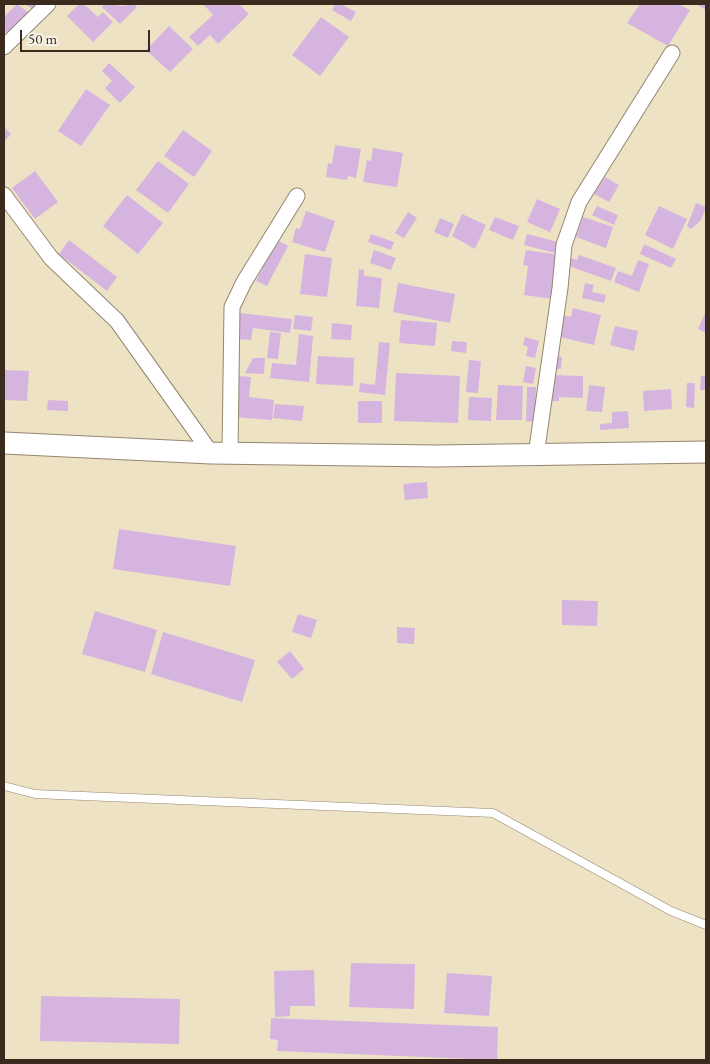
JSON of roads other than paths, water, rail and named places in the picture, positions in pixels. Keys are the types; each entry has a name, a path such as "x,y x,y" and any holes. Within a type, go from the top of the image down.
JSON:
{"main road":[{"path":"4,443 220,453 536,455 706,452"}],"street":[{"path":"4,46 48,4"},
{"path":"536,455 560,288 564,245 579,202 672,53"},
{"path":"4,195 51,258 117,321 220,453"},
{"path":"220,453 232,307 244,282 297,196"}],"lane":[{"path":"4,786 36,794 494,813 671,911 706,924"}]}
